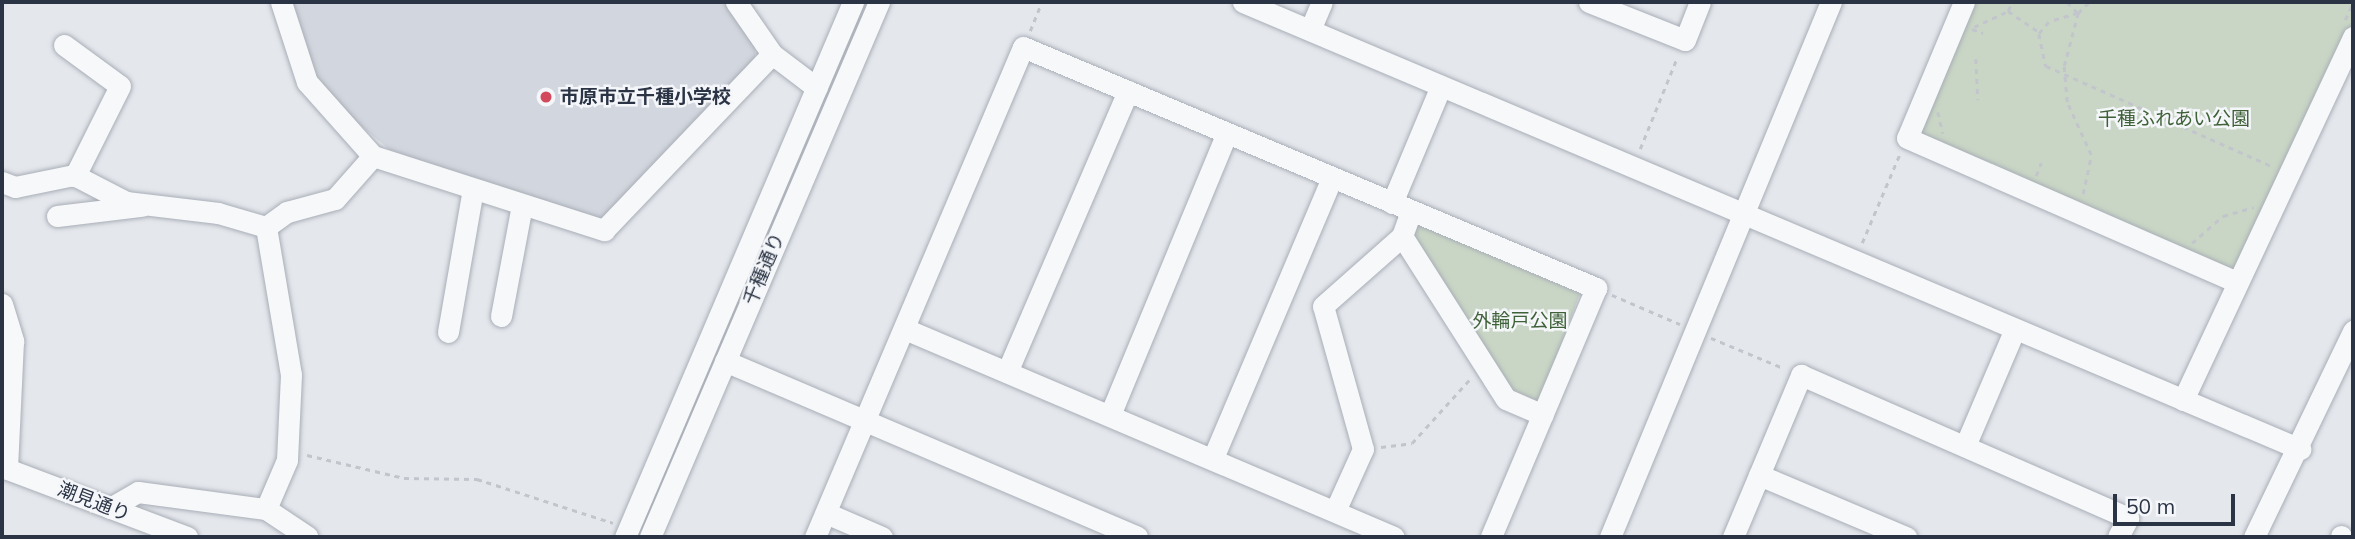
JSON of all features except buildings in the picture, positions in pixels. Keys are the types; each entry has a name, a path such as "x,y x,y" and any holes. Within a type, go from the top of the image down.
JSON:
{"street":[{"path":"281,2 307,82 373,156 604,230 772,54"},
{"path":"736,2 772,54 817,88"},
{"name":"千種通り","path":"627,533 853,2"},
{"name":"千種通り","path":"650,537 878,2"},
{"path":"1243,2 2300,449"},
{"path":"1310,30 1322,2"},
{"path":"1589,2 1685,40 1700,2"},
{"path":"1611,537 1831,2"},
{"path":"1964,2 1907,138 2236,282"},
{"path":"2183,400 2347,35"},
{"path":"64,45 120,86 75,176"},
{"path":"815,537 1023,47 1596,288 1491,537"},
{"path":"1441,86 1401,207 1402,236 1506,399 1543,415"},
{"path":"1007,372 1128,91"},
{"path":"1110,415 1227,133"},
{"path":"266,227 287,212 335,199 373,156"},
{"path":"2,182 15,187 75,176 143,205 218,213 266,227"},
{"path":"1213,458 1332,177"},
{"path":"448,332 474,189"},
{"path":"57,216 132,212 143,205"},
{"path":"501,316 522,205"},
{"path":"266,227 291,375 287,450 266,509"},
{"path":"1335,511 1363,449 1323,306 1402,236"},
{"path":"2,304 13,341 5,468"},
{"path":"905,329 1335,511 1372,533 1394,537"},
{"path":"1965,446 2015,329"},
{"path":"2254,537 2300,449 2353,331"},
{"path":"724,361 1137,537"},
{"path":"1733,537 1801,375 2127,518 2118,537"},
{"name":"潮見通り","path":"5,468 187,537"},
{"path":"1759,475 1863,529 1906,537"},
{"path":"110,508 138,492 266,509 307,537"},
{"path":"826,513 883,537"}],"path":[{"path":"1023,47 1042,2"},
{"path":"1971,22 1967,32 2008,11 2012,2"},
{"path":"2067,2 2078,13"},
{"path":"2040,32 2078,13 2089,2"},
{"path":"2347,35 2353,3"},
{"path":"2008,11 2040,32"},
{"path":"2078,13 2064,75 2067,102 2091,155 2092,170 2077,199 2088,206"},
{"path":"1972,29 1983,33"},
{"path":"2040,32 2040,58 2064,75 2278,169 2282,160"},
{"path":"1633,165 1685,40"},
{"path":"1976,59 1978,100"},
{"path":"1938,105 1950,139"},
{"path":"1855,259 1907,138"},
{"path":"2036,176 2041,163"},
{"path":"2030,173 2043,179"},
{"path":"2185,246 2223,216 2263,198"},
{"path":"1363,449 1412,443 1483,365"},
{"path":"287,450 404,478 477,479 627,533"}],"shaded area":[{"name":"市原市立千種小学校","path":"290,2 728,2 755,42 755,61 609,216 595,219 390,150 355,121 312,71"}],"green space":[{"name":"千種ふれあい公園","path":"1973,2 2353,2 2353,22 2236,269 2229,271 1923,137 1921,130"},
{"name":"外輪戸公園","path":"1418,224 1580,293 1540,403 1508,394 1410,239"}],"place":[{"name":"市原市立千種小学校","path":"546,97"}]}
